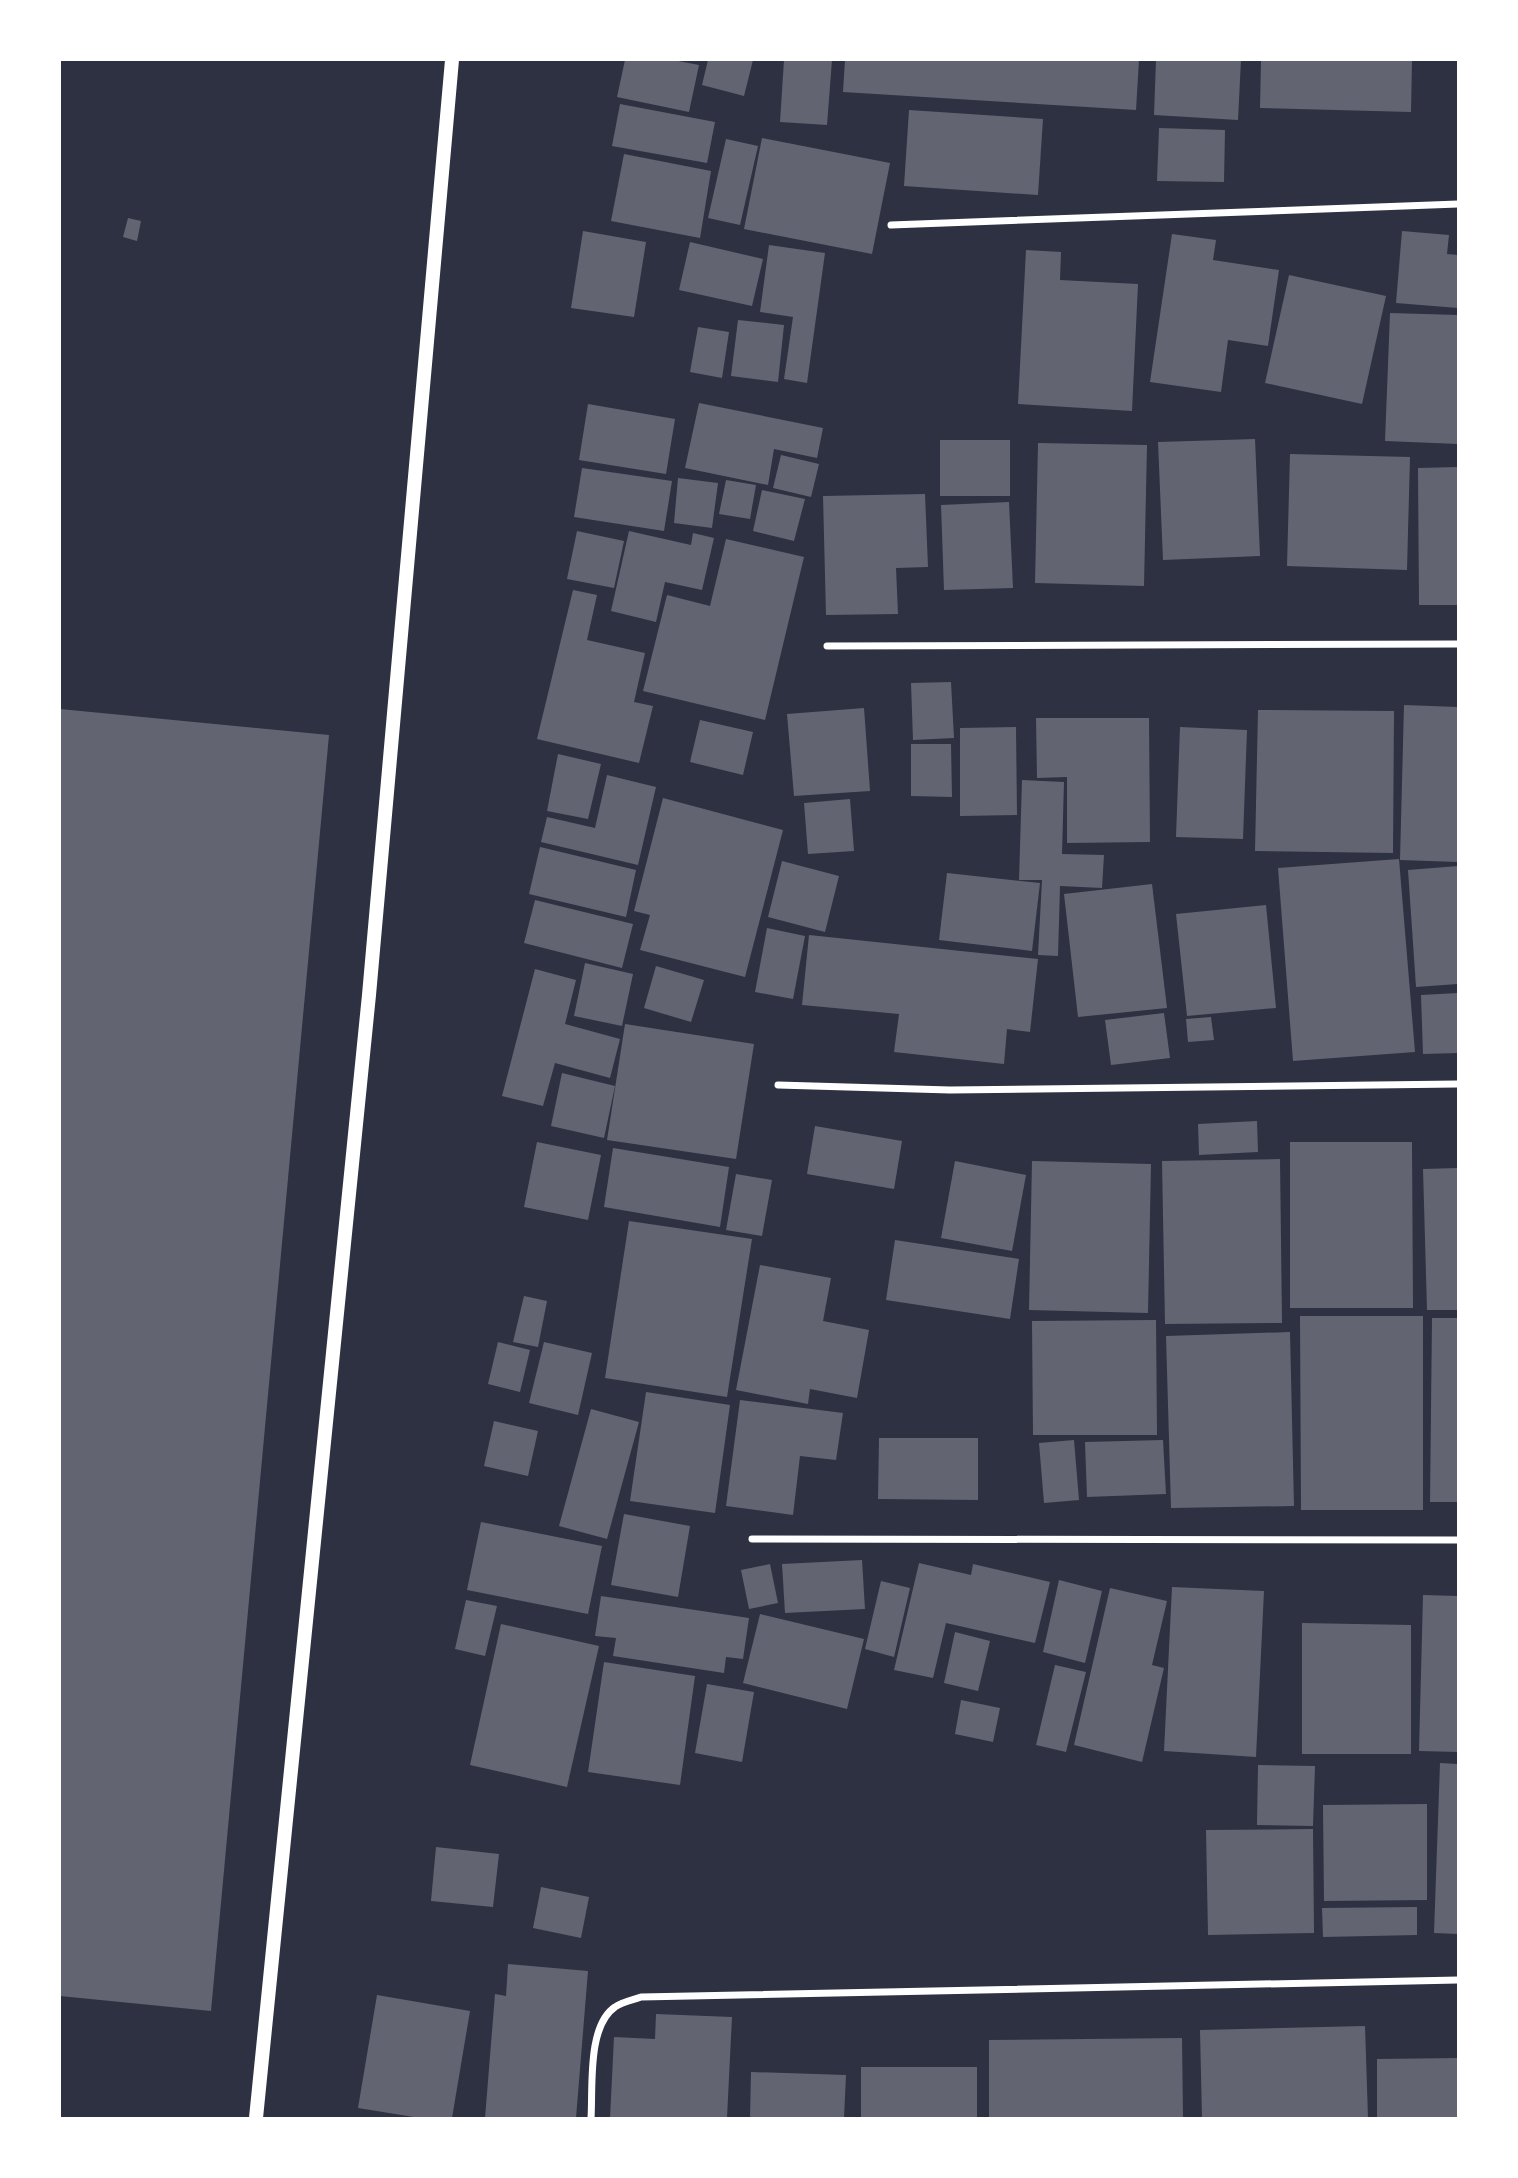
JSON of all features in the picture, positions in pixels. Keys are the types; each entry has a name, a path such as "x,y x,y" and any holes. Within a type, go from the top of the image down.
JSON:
{"main road":[{"path":"256,2119 369,995 452,60"}],"street":[{"path":"891,225 1458,204"},
{"path":"827,646 1458,644"},
{"path":"778,1085 950,1090 1458,1084"},
{"path":"752,1539 1458,1540"},
{"path":"592,2119 595,2044 600,2021 615,2006 641,1997 1458,1980"}],"building":[{"path":"625,60 673,60 699,65 689,112 617,97"},
{"path":"708,60 753,60 744,96 702,85"},
{"path":"784,60 832,60 827,125 780,122"},
{"path":"845,60 1139,60 1136,110 843,92"},
{"path":"1156,60 1241,60 1238,120 1154,115"},
{"path":"1261,60 1412,60 1411,112 1260,108"},
{"path":"620,104 715,122 707,163 612,146"},
{"path":"909,110 1043,119 1038,195 904,186"},
{"path":"1159,128 1225,130 1224,182 1157,181"},
{"path":"762,138 890,163 872,254 744,229"},
{"path":"726,139 758,146 740,225 708,218"},
{"path":"624,154 711,171 700,238 611,221"},
{"path":"128,218 141,221 137,241 123,237"},
{"path":"583,231 646,242 634,317 571,308"},
{"path":"1402,231 1449,235 1447,254 1458,255 1458,308 1396,303"},
{"path":"1172,234 1216,240 1213,260 1279,270 1268,346 1228,340 1221,392 1150,382"},
{"path":"690,242 763,259 752,306 679,290"},
{"path":"769,245 825,253 807,383 784,379 793,317 760,312"},
{"path":"1026,250 1061,252 1060,280 1138,284 1132,411 1018,404"},
{"path":"1289,275 1386,296 1362,404 1265,383"},
{"path":"1390,313 1458,315 1458,444 1385,441"},
{"path":"738,320 784,325 778,382 731,376"},
{"path":"698,327 729,332 722,378 690,372"},
{"path":"699,403 823,428 817,458 774,449 768,485 685,468"},
{"path":"588,404 675,419 666,474 579,460"},
{"path":"1255,439 1260,556 1163,560 1158,442"},
{"path":"940,440 1010,440 1010,496 940,496"},
{"path":"1038,443 1147,445 1144,586 1035,583"},
{"path":"1290,454 1410,457 1407,570 1287,566"},
{"path":"781,455 819,464 811,497 773,488"},
{"path":"1458,467 1458,605 1419,605 1418,468"},
{"path":"582,468 672,481 664,531 574,517"},
{"path":"678,478 718,483 712,528 674,523"},
{"path":"726,480 756,485 750,519 719,514"},
{"path":"762,490 805,499 794,541 753,531"},
{"path":"925,494 928,567 896,568 898,614 826,615 823,496"},
{"path":"1009,502 1013,588 944,590 941,505"},
{"path":"577,531 624,541 614,588 567,579"},
{"path":"629,531 691,545 693,533 714,538 702,590 665,582 656,622 611,611"},
{"path":"726,539 804,557 765,720 643,691 667,595 710,606"},
{"path":"573,590 597,595 587,640 645,653 634,702 653,706 639,763 537,739"},
{"path":"951,682 954,738 913,740 911,683"},
{"path":"1404,705 1458,707 1458,862 1400,860"},
{"path":"864,708 870,791 794,796 787,714"},
{"path":"60,709 329,735 211,2011 60,1996"},
{"path":"1258,710 1394,711 1393,853 1255,851"},
{"path":"1036,718 1149,718 1150,842 1067,843 1067,777 1037,778"},
{"path":"700,720 753,732 743,775 690,762"},
{"path":"1016,727 1017,815 960,816 960,728"},
{"path":"1180,727 1247,730 1243,839 1176,837"},
{"path":"911,744 951,744 952,797 911,796"},
{"path":"558,754 601,764 588,819 547,811"},
{"path":"607,775 656,787 638,865 541,842 547,817 595,828"},
{"path":"1022,780 1064,782 1062,854 1104,855 1102,888 1060,886 1058,956 1038,955 1042,880 1019,880"},
{"path":"663,798 783,830 745,977 640,950 650,915 634,911"},
{"path":"850,799 854,851 808,854 804,803"},
{"path":"540,847 636,870 626,917 529,894"},
{"path":"1399,859 1415,1052 1293,1061 1278,868"},
{"path":"782,861 839,876 825,932 768,917"},
{"path":"1458,866 1458,984 1416,987 1408,870"},
{"path":"947,873 1040,883 1032,951 939,940"},
{"path":"1152,884 1167,1008 1078,1017 1064,894"},
{"path":"535,900 633,924 622,968 524,943"},
{"path":"1266,905 1276,1008 1187,1016 1176,914"},
{"path":"767,928 805,936 793,999 755,992"},
{"path":"809,935 1038,959 1030,1032 1007,1029 1004,1064 894,1052 899,1014 802,1005"},
{"path":"585,963 633,974 622,1026 574,1016"},
{"path":"656,966 704,980 691,1022 644,1008"},
{"path":"535,969 576,980 565,1024 620,1039 610,1078 555,1063 543,1106 502,1096"},
{"path":"1458,993 1458,1053 1423,1054 1421,995"},
{"path":"1164,1013 1170,1058 1111,1065 1105,1020"},
{"path":"1211,1017 1214,1040 1188,1042 1186,1019"},
{"path":"625,1024 754,1044 736,1159 607,1140"},
{"path":"562,1073 615,1086 604,1138 551,1126"},
{"path":"1257,1121 1258,1152 1199,1155 1198,1124"},
{"path":"815,1126 902,1141 894,1189 807,1174"},
{"path":"537,1142 601,1155 588,1220 524,1207"},
{"path":"1290,1142 1412,1142 1413,1308 1290,1308"},
{"path":"613,1148 729,1167 720,1227 604,1207"},
{"path":"1280,1159 1282,1323 1165,1324 1162,1161"},
{"path":"955,1161 1026,1175 1012,1251 941,1238"},
{"path":"1032,1161 1151,1164 1148,1313 1029,1310"},
{"path":"1458,1168 1458,1310 1427,1310 1423,1169"},
{"path":"736,1174 772,1180 762,1236 726,1230"},
{"path":"629,1221 752,1239 727,1397 605,1378"},
{"path":"895,1240 1019,1259 1010,1319 886,1300"},
{"path":"760,1265 831,1278 823,1321 869,1330 857,1398 810,1389 808,1404 736,1390"},
{"path":"524,1296 547,1301 538,1347 513,1342"},
{"path":"1300,1316 1423,1316 1423,1510 1301,1510"},
{"path":"1432,1318 1458,1318 1458,1502 1430,1502"},
{"path":"1156,1320 1157,1435 1033,1435 1032,1321"},
{"path":"1290,1332 1294,1506 1171,1508 1166,1336"},
{"path":"498,1342 530,1350 520,1392 488,1384"},
{"path":"544,1342 592,1353 578,1415 529,1403"},
{"path":"646,1392 730,1405 715,1513 630,1501"},
{"path":"740,1400 843,1413 836,1460 800,1456 793,1515 726,1506"},
{"path":"591,1409 639,1422 607,1539 559,1526"},
{"path":"494,1421 538,1431 528,1476 484,1466"},
{"path":"879,1438 978,1438 978,1500 878,1499"},
{"path":"1074,1440 1079,1500 1044,1503 1039,1443"},
{"path":"1163,1440 1166,1494 1087,1497 1085,1442"},
{"path":"624,1514 690,1526 678,1597 611,1585"},
{"path":"481,1522 602,1546 588,1614 467,1590"},
{"path":"862,1560 865,1609 785,1613 782,1564"},
{"path":"919,1563 971,1575 973,1564 1050,1582 1035,1643 946,1623 933,1678 894,1670"},
{"path":"770,1564 778,1603 749,1609 741,1570"},
{"path":"1059,1580 1102,1591 1085,1663 1043,1652"},
{"path":"881,1581 910,1588 894,1657 865,1649"},
{"path":"1172,1587 1264,1591 1256,1757 1164,1751"},
{"path":"1110,1588 1167,1601 1152,1665 1164,1668 1142,1762 1074,1745"},
{"path":"1423,1595 1458,1596 1458,1752 1419,1751"},
{"path":"601,1596 749,1618 743,1659 726,1657 724,1673 613,1656 616,1638 595,1636"},
{"path":"466,1600 497,1606 485,1656 455,1649"},
{"path":"760,1614 864,1639 847,1709 743,1683"},
{"path":"1302,1623 1411,1625 1411,1754 1302,1754"},
{"path":"501,1624 599,1646 567,1787 470,1765"},
{"path":"955,1632 990,1641 978,1691 944,1683"},
{"path":"604,1662 695,1676 680,1785 588,1772"},
{"path":"1055,1665 1086,1672 1066,1752 1036,1745"},
{"path":"707,1684 754,1692 742,1762 695,1753"},
{"path":"961,1700 1000,1708 993,1742 955,1734"},
{"path":"1440,1763 1458,1764 1458,1934 1434,1933"},
{"path":"1258,1765 1315,1766 1313,1826 1257,1825"},
{"path":"1427,1804 1427,1900 1324,1901 1323,1805"},
{"path":"1313,1829 1314,1933 1208,1935 1206,1830"},
{"path":"436,1847 499,1854 493,1907 431,1901"},
{"path":"541,1887 589,1897 581,1938 533,1928"},
{"path":"1417,1907 1417,1935 1323,1937 1322,1908"},
{"path":"508,1964 588,1971 576,2118 485,2118 495,1994 506,1996"},
{"path":"377,1995 470,2011 452,2118 420,2118 358,2108"},
{"path":"656,2014 732,2017 727,2118 610,2118 614,2037 655,2039"},
{"path":"1365,2026 1368,2118 1202,2118 1200,2030"},
{"path":"1182,2038 1183,2118 989,2118 989,2040"},
{"path":"1458,2058 1458,2118 1377,2118 1377,2059"},
{"path":"861,2067 977,2067 977,2118 861,2118"},
{"path":"751,2072 846,2075 844,2118 750,2118"}]}
